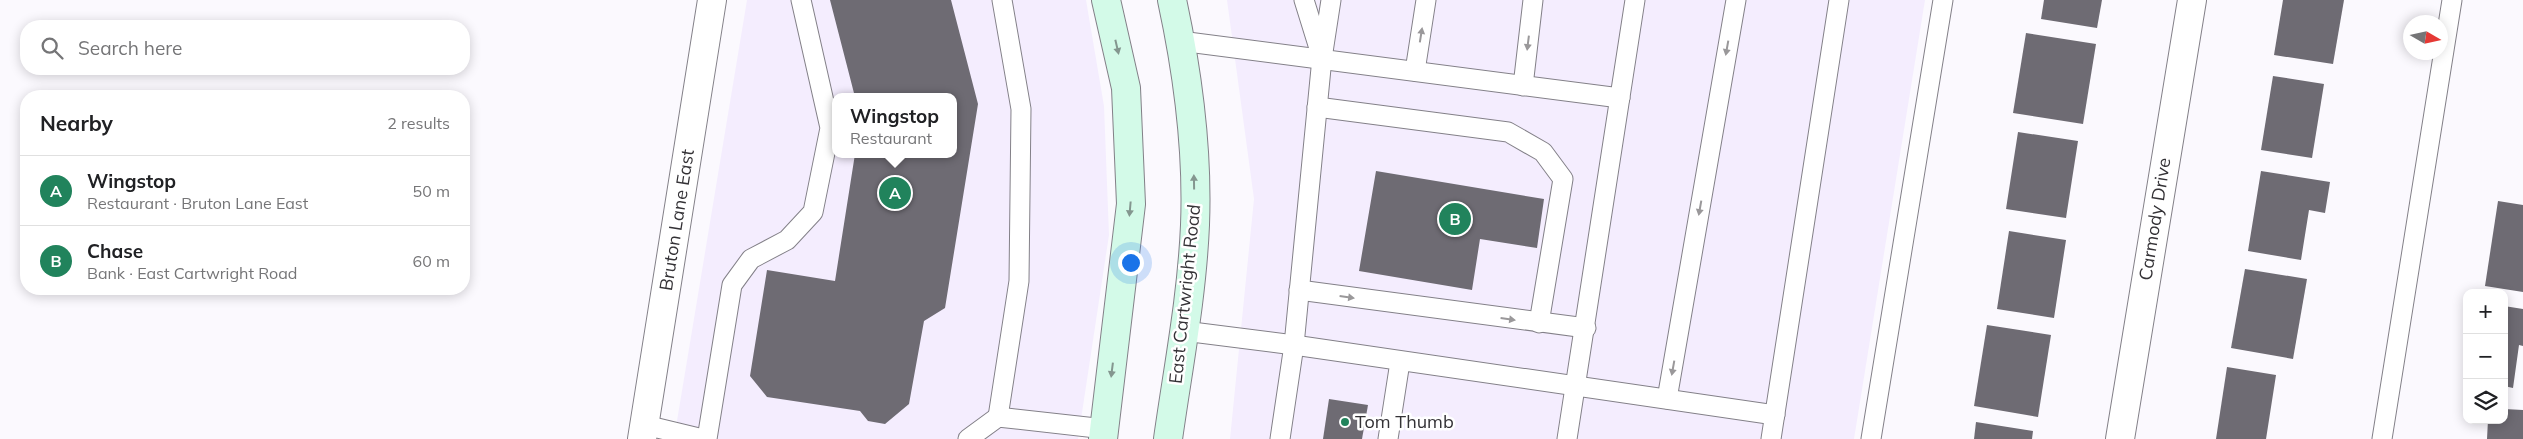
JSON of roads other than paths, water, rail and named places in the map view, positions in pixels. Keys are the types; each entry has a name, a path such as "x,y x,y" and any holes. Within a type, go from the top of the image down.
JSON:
{"main road":[{"path":"1104,434 1131,204 1126,88 1106,0"},
{"name":"East Cartwright Road","path":"1168,439 1184,331 1194,225 1194,160 1190,97 1172,0"}],"street":[{"name":"Bruton Lane East","path":"643,432 712,0"},
{"name":"Carmody Drive","path":"2120,439 2192,0"}],"lane":[{"path":"643,432 705,439 732,285 751,259 787,240 814,212 830,128 801,0"},
{"path":"968,439 998,417 1019,281 1021,109 1002,0"},
{"path":"1304,0 1322,58"},
{"path":"1280,439 1294,345 1322,58 1331,0"},
{"path":"1415,71 1426,0"},
{"path":"1523,86 1533,0"},
{"path":"1567,439 1586,328 1635,0"},
{"path":"1667,399 1736,0"},
{"path":"1771,439 1839,0"},
{"path":"1871,439 1943,0"},
{"path":"2382,439 2452,0"},
{"path":"1180,40 1620,98"},
{"path":"1317,107 1508,132 1543,152 1563,179 1539,323"},
{"path":"1299,290 1586,328"},
{"path":"1184,331 1294,345 1400,362 1775,415"},
{"path":"1388,439 1400,362"},
{"path":"998,417 1104,434"}],"place":[{"name":"Wingstop","path":"895,193"},
{"name":"Chase","path":"1455,219"},
{"name":"Tom Thumb","path":"1345,422"}]}
